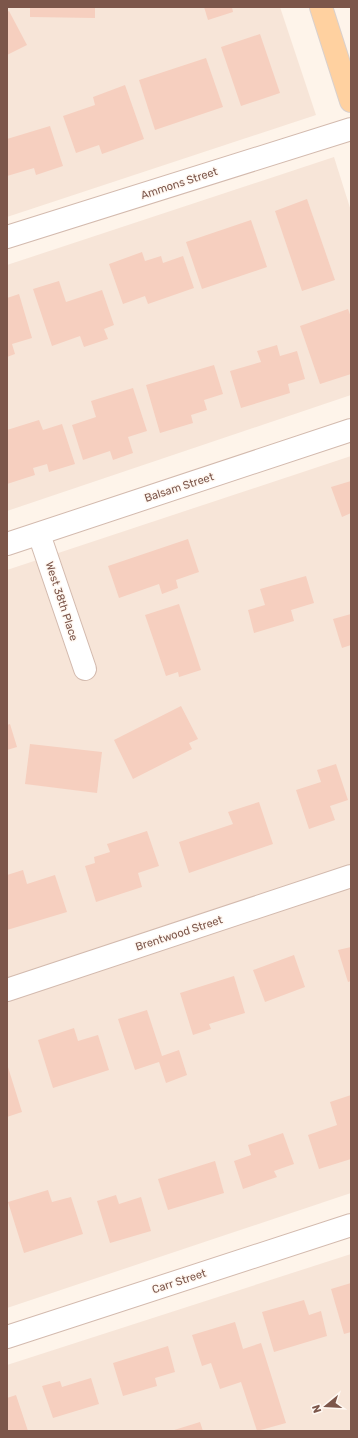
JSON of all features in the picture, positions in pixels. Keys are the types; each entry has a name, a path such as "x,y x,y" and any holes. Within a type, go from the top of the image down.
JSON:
{"main road":[{"path":"321,7 351,101"}],"street":[{"name":"Ammons Street","path":"7,237 351,128"},
{"name":"Balsam Street","path":"7,544 351,430"},
{"name":"West 38th Place","path":"40,534 85,669"},
{"name":"Brentwood Street","path":"7,990 351,876"},
{"name":"Carr Street","path":"7,1337 351,1224"}],"shaded area":[{"path":"7,7 280,7 316,115 7,217"},
{"path":"334,157 351,211 351,395 7,511 7,265"},
{"path":"351,456 351,1193 7,1308 7,570"},
{"path":"351,1254 351,1431 7,1431 7,1365"}],"building":[{"path":"30,7 95,7 95,18 30,17"},
{"path":"204,7 232,7 233,12 208,20"},
{"path":"9,11 27,45 7,55 7,12"},
{"path":"260,34 280,93 241,106 221,47"},
{"path":"206,58 223,107 155,130 139,80"},
{"path":"125,85 144,139 102,154 99,145 76,153 63,116 95,105 93,97"},
{"path":"50,126 63,166 36,175 34,168 7,176 7,139"},
{"path":"307,199 335,280 302,291 275,211"},
{"path":"251,220 267,267 202,289 186,242"},
{"path":"142,252 145,261 161,256 163,263 183,256 194,288 148,304 145,296 123,304 109,264"},
{"path":"59,281 66,302 102,290 114,325 104,329 108,339 84,347 80,336 52,346 33,289"},
{"path":"19,294 32,338 12,344 15,354 7,357 7,298"},
{"path":"348,309 351,317 351,374 320,384 300,326"},
{"path":"277,345 280,356 297,351 305,379 288,384 290,393 241,408 230,371 261,362 257,351"},
{"path":"214,365 223,394 204,400 207,410 191,415 193,423 160,433 146,385"},
{"path":"133,388 147,431 128,437 133,453 113,460 110,451 83,460 72,425 96,417 91,401"},
{"path":"39,420 43,430 62,424 75,464 49,472 47,464 33,468 35,475 7,484 7,430"},
{"path":"351,481 351,513 342,517 331,487"},
{"path":"188,539 199,572 176,580 178,588 162,594 159,584 119,598 108,566"},
{"path":"306,576 314,603 291,610 294,621 254,633 248,610 265,605 260,589"},
{"path":"179,604 201,670 179,677 178,672 166,676 145,615"},
{"path":"351,614 351,645 342,648 333,619"},
{"path":"181,706 198,739 189,743 192,749 133,779 114,740"},
{"path":"10,724 17,747 7,750 7,725"},
{"path":"30,744 102,752 97,793 25,784"},
{"path":"336,764 348,800 330,806 335,820 309,829 296,790 321,782 317,770"},
{"path":"259,802 273,844 189,873 179,842 233,824 228,812"},
{"path":"147,831 159,866 138,873 142,887 96,902 85,866 95,863 94,857 110,852 107,844"},
{"path":"23,870 27,884 55,875 67,912 7,930 7,875"},
{"path":"351,947 351,981 348,982 338,950"},
{"path":"294,955 305,987 265,1002 253,970"},
{"path":"234,976 245,1013 209,1024 211,1029 193,1035 180,993"},
{"path":"147,1010 162,1056 179,1050 187,1075 166,1083 159,1062 135,1070 118,1019"},
{"path":"74,1028 78,1041 98,1035 109,1070 53,1088 38,1040"},
{"path":"7,1064 22,1112 7,1117"},
{"path":"351,1095 351,1159 319,1169 308,1135 337,1125 330,1102"},
{"path":"283,1133 294,1164 274,1171 277,1177 243,1189 234,1161 251,1155 248,1145"},
{"path":"215,1161 224,1193 168,1210 158,1179"},
{"path":"48,1190 52,1202 71,1197 83,1234 24,1253 8,1202"},
{"path":"116,1195 119,1204 141,1197 151,1231 110,1243 97,1201"},
{"path":"351,1283 351,1332 344,1334 331,1289"},
{"path":"304,1300 309,1315 321,1311 327,1336 274,1352 262,1312"},
{"path":"235,1322 243,1349 261,1343 286,1423 257,1431 241,1382 220,1389 211,1363 202,1366 192,1335"},
{"path":"168,1346 175,1372 155,1378 157,1386 123,1396 113,1363"},
{"path":"91,1378 99,1404 53,1418 42,1386 60,1381 62,1387"},
{"path":"16,1395 28,1431 7,1431 7,1398"},
{"path":"200,1422 203,1431 171,1431"}]}
